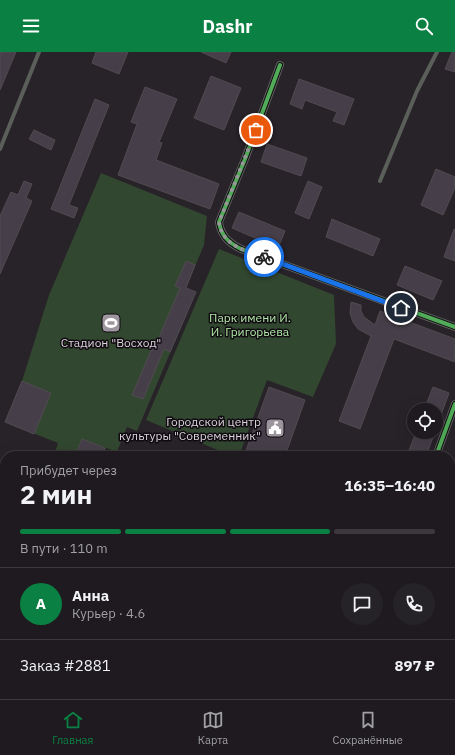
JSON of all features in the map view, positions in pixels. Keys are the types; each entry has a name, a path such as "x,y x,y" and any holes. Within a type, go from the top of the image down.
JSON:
{"street":[{"path":"280,65 245,159 219,222 220,229 223,234 229,242 241,249 455,327"},
{"path":"438,451 455,404"}],"lane":[{"path":"0,149 39,52"},
{"path":"380,181 417,91 437,52"}],"green space":[{"name":"Стадион \"Восход\"","path":"101,173 207,216 204,245 186,288 196,292 137,431 127,427 117,451 106,448 104,451 56,451 58,443 5,422 22,381 49,295"},
{"name":"Парк имени И. И. Григорьева","path":"219,249 334,295 336,344 313,397 267,380 241,451 220,451 146,420"}],"building":[{"path":"0,52 16,52 0,90"},
{"path":"96,52 128,52 119,74 92,63"},
{"path":"201,52 231,52 226,63"},
{"path":"452,52 455,52 455,72 445,69"},
{"path":"211,76 241,88 224,130 194,118"},
{"path":"299,79 354,99 344,125 333,121 337,112 305,100 302,109 290,104"},
{"path":"145,87 177,99 159,142 162,143 156,160 219,184 210,209 118,175 137,124 131,122"},
{"path":"95,99 109,105 69,205 78,208 74,218 51,209"},
{"path":"34,130 55,140 51,150 29,139"},
{"path":"267,144 307,158 301,176 261,162"},
{"path":"436,169 455,177 455,188 443,215 421,205"},
{"path":"24,181 32,184 26,198 32,201 0,274 0,216 11,192 18,195"},
{"path":"308,181 322,187 309,219 295,213"},
{"path":"239,212 285,231 278,248 232,228"},
{"path":"332,219 380,239 373,256 326,237"},
{"path":"454,229 455,230 455,261 444,257"},
{"path":"186,261 195,265 186,288 196,292 170,352 164,349 143,399 132,395 153,346 155,347 180,288 175,286"},
{"path":"405,266 442,281 433,300 397,285"},
{"path":"351,302 361,305 361,311 364,317 375,325 380,311 455,339 455,362 394,339 360,429 339,421 371,336 358,329 353,322 350,313"},
{"path":"22,381 51,393 34,434 5,422"},
{"name":"Городской центр культуры \"Современник\"","path":"269,387 305,400 287,451 246,451"},
{"path":"433,387 449,393 443,410 443,403 427,403"},
{"path":"82,439 105,448 104,451 77,451"},
{"path":"413,439 432,439 428,451 409,451"}],"cycle path":[{"path":"280,65 245,159 219,222 224,235 229,242 241,249 455,327"},
{"path":"438,451 455,404"}],"way so far":[{"path":"256,130 219,222 220,229 223,234 234,246 264,257"}],"place":[{"name":"Стадион \"Восход\"","path":"111,323"},
{"name":"Городской центр культуры \"Современник\"","path":"275,428"}],"route":[{"path":"264,257 401,308"}]}
